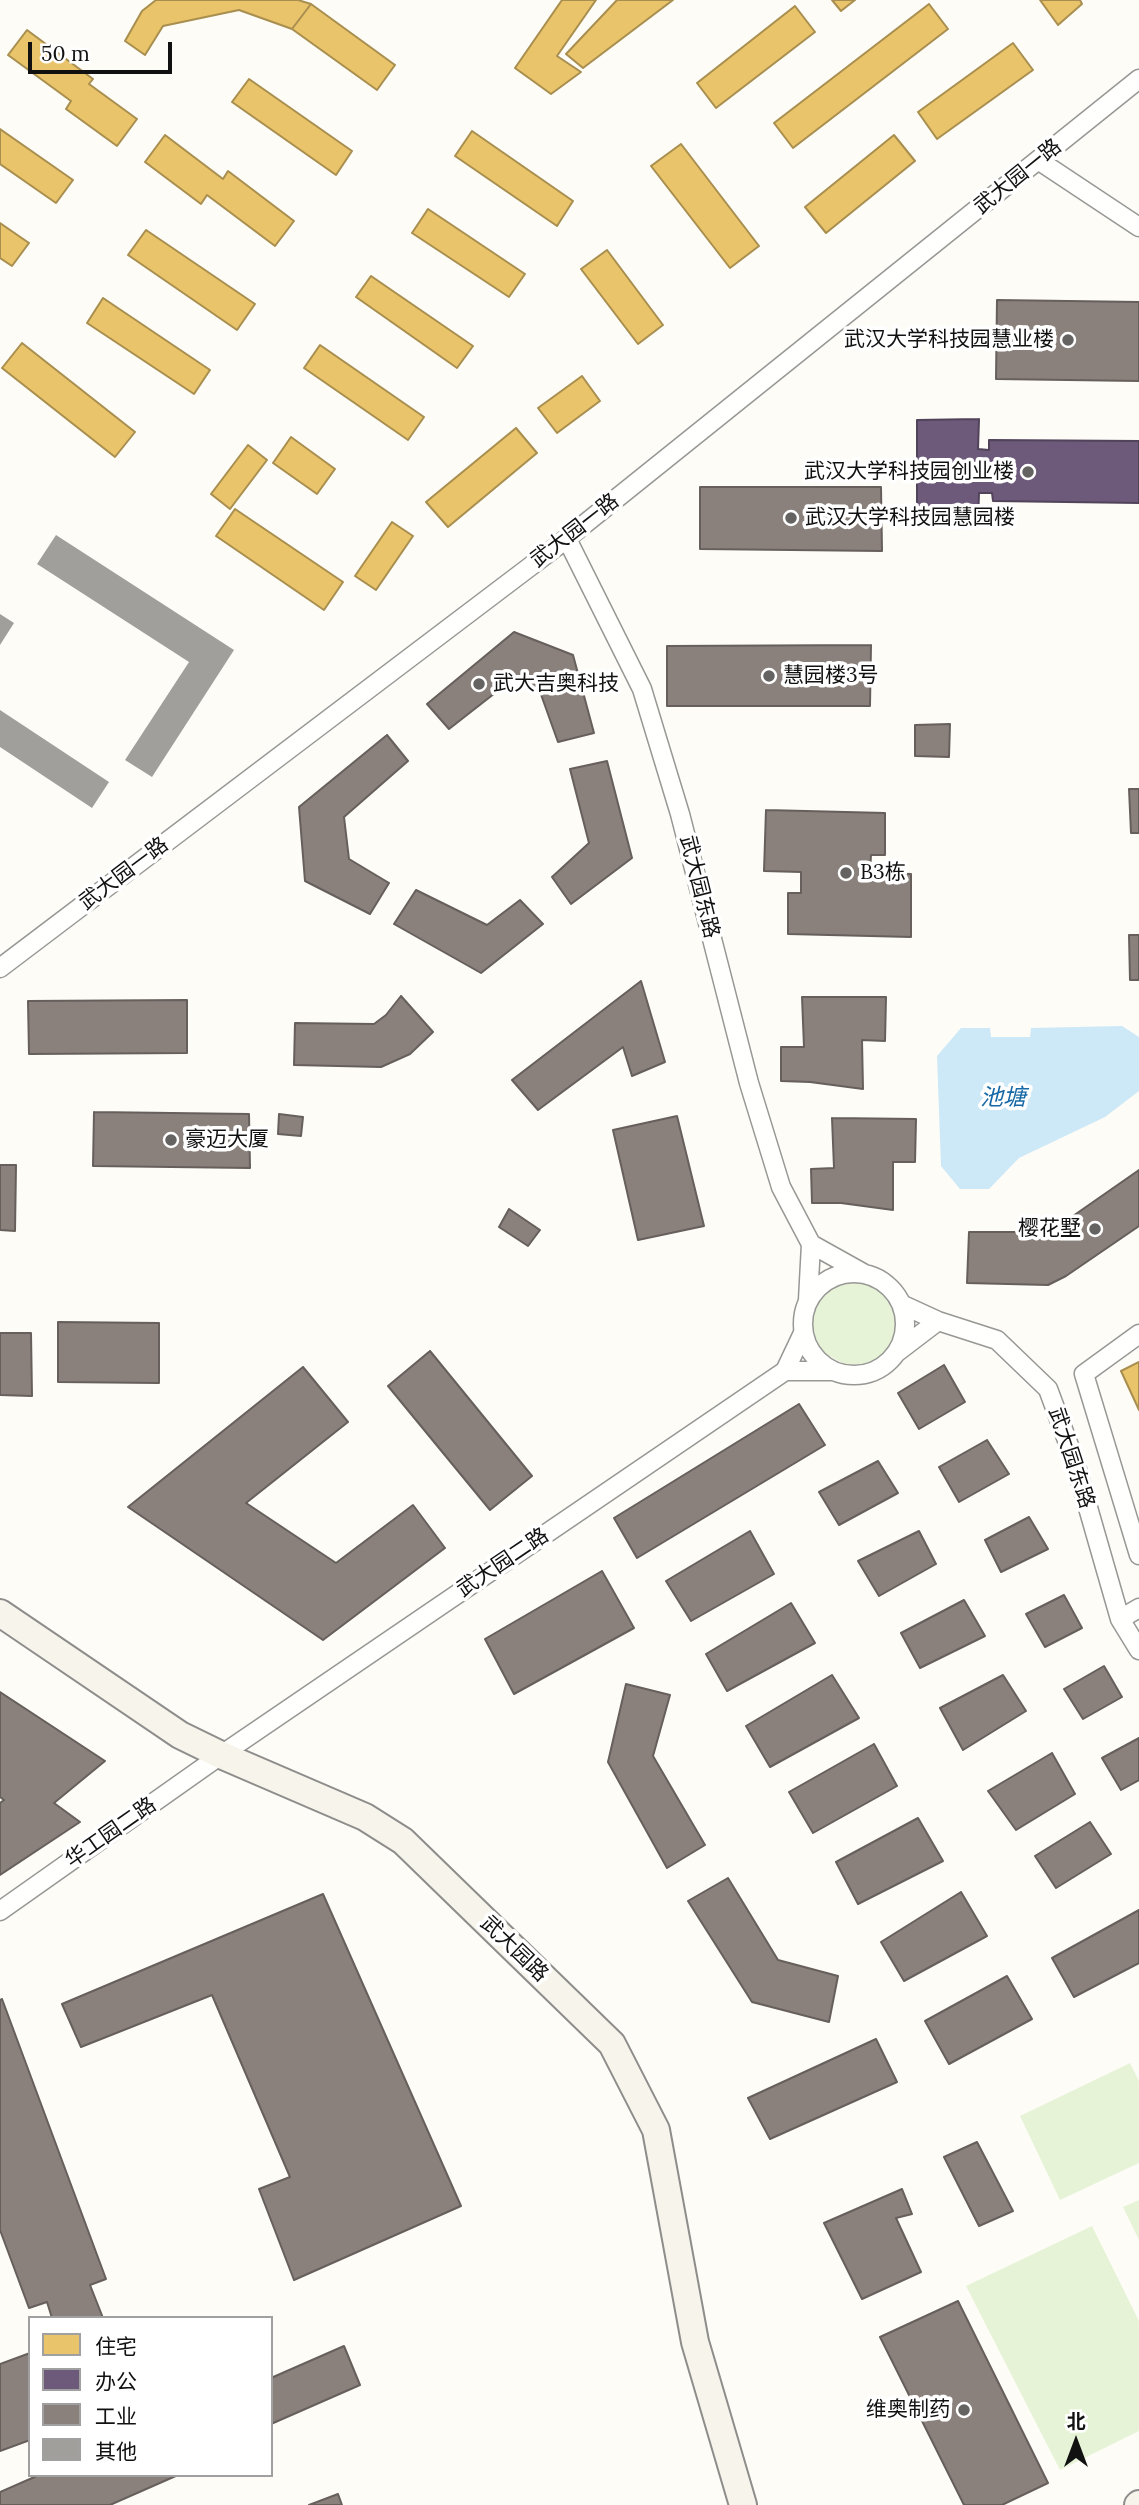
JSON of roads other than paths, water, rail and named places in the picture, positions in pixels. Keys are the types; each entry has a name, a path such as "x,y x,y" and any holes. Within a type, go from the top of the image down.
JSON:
{"street":[{"name":"武大园一路","path":"0,968 567,538 1139,79"},
{"path":"1038,160 1139,227"},
{"name":"武大园东路","path":"567,538 642,689 680,814 749,1083 781,1187 811,1244"},
{"path":"835,1371 820,1362 809,1349 803,1333 811,1244 880,1280 892,1290 901,1304 905,1320 903,1338 896,1353"},
{"path":"808,1300 818,1287 832,1277 864,1273"},
{"name":"武大园东路","path":"901,1304 938,1321 997,1340 1048,1389 1074,1459 1120,1619 1139,1650"},
{"path":"803,1333 785,1371 835,1371 852,1375 869,1373 884,1365 938,1321"},
{"path":"1139,1334 1084,1374 1139,1555"},
{"name":"武大园二路","path":"221,1755 785,1371"},
{"path":"1120,1619 1139,1608"},
{"name":"武大园路","path":"0,1613 180,1735 365,1817 403,1841 612,2045 656,2130 695,2342 743,2505"},
{"name":"华工园二路","path":"0,1911 221,1755"}],"water":[{"name":"池塘","path":"1122,1026 1139,1037 1139,1091 1105,1117 1019,1158 989,1189 960,1189 941,1166 937,1056 961,1028 990,1028 991,1037 1030,1037 1031,1028"}],"place":[{"name":"武汉大学科技园慧业楼","path":"1068,340"},
{"name":"武汉大学科技园创业楼","path":"1028,472"},
{"name":"武汉大学科技园慧园楼","path":"791,518"},
{"name":"慧园楼3号","path":"769,676"},
{"name":"武大吉奥科技","path":"479,684"},
{"name":"B3栋","path":"846,873"},
{"name":"豪迈大厦","path":"171,1140"},
{"name":"樱花墅","path":"1095,1229"},
{"name":"维奥制药","path":"964,2410"}]}
